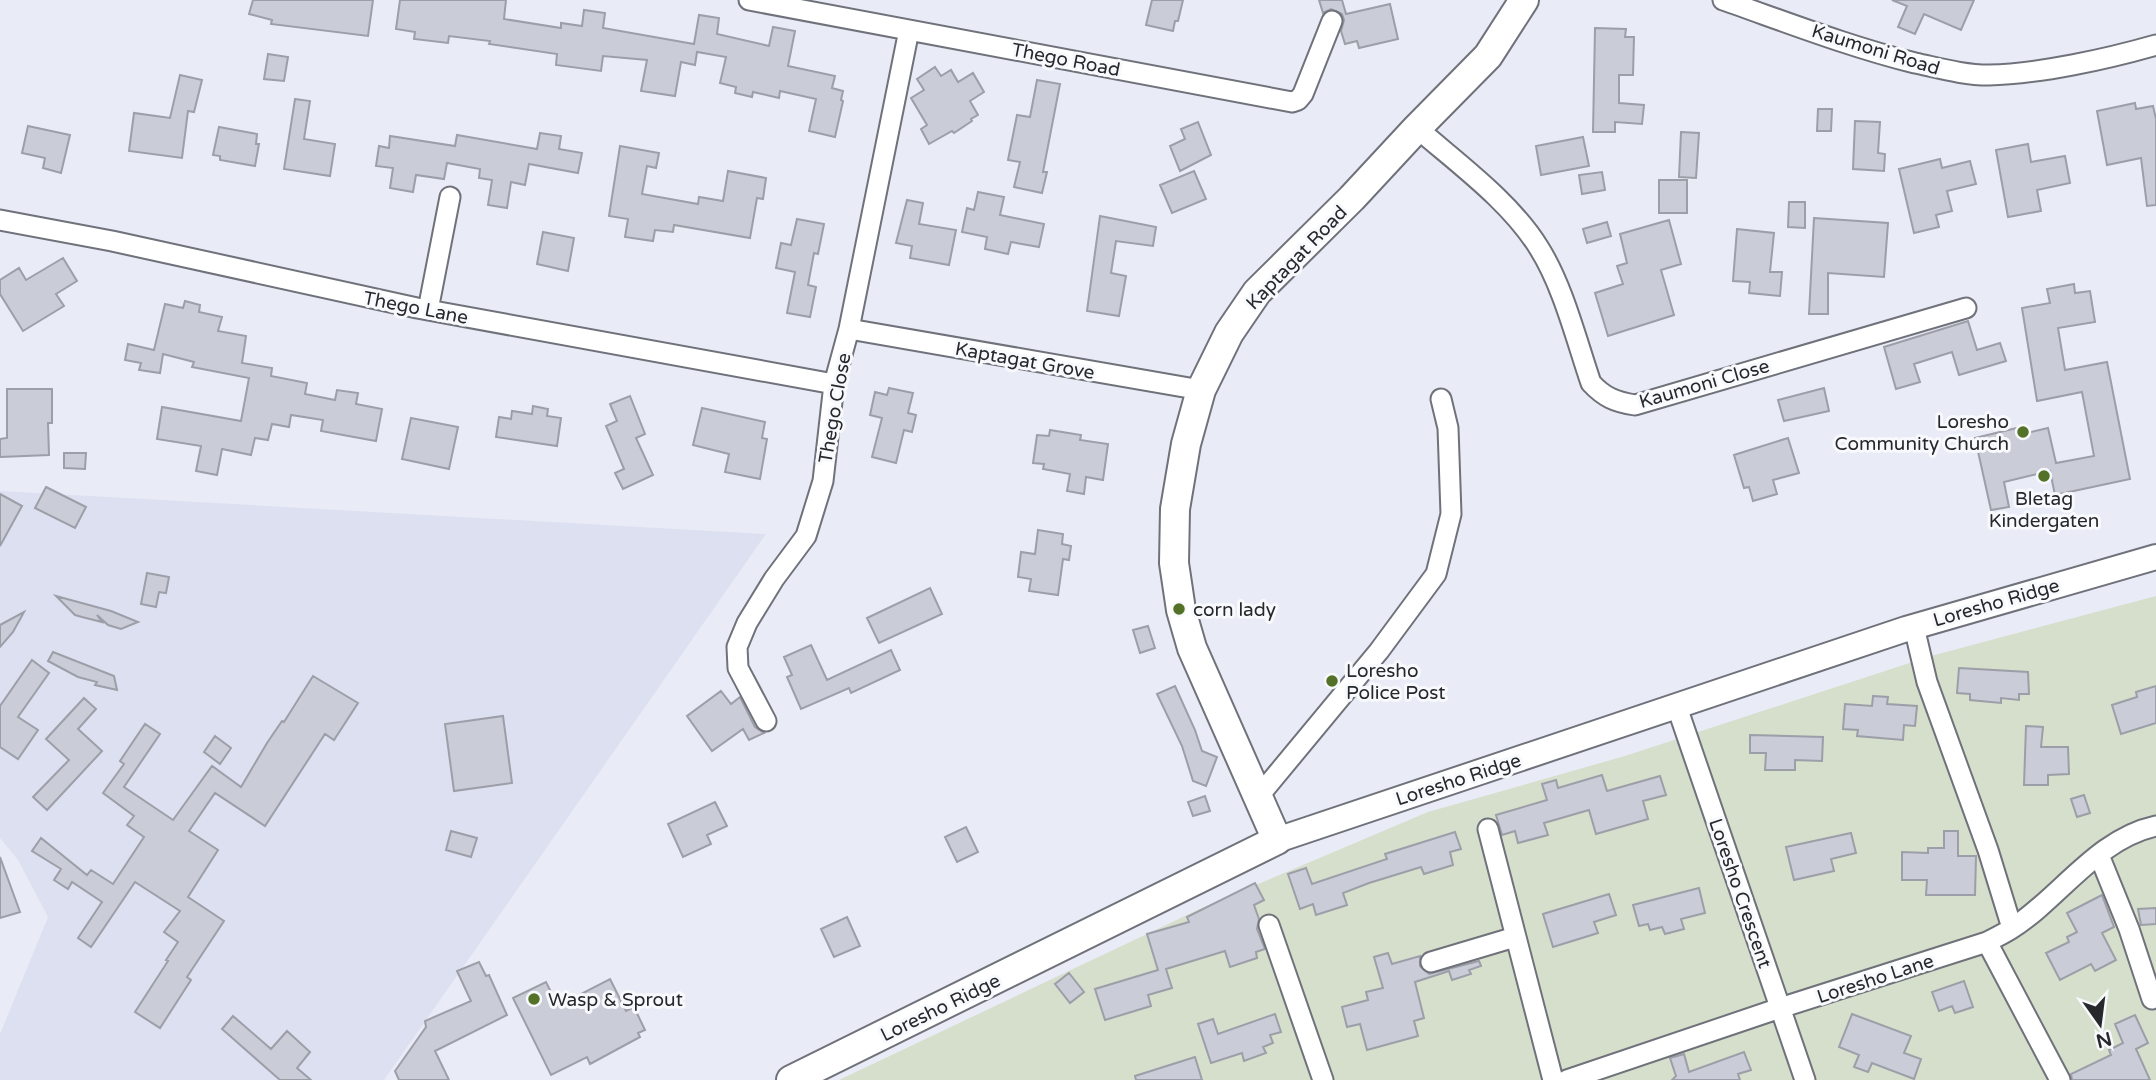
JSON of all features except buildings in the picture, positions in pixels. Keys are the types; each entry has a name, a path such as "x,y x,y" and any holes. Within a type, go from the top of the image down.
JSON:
{"main road":[{"name":"Kaptagat Road","path":"1277,840 1192,648 1181,610 1174,563 1175,509 1186,444 1201,390 1229,333 1257,292 1352,198 1488,56 1524,0"},
{"name":"Loresho Ridge","path":"791,1080 1277,840"}],"street":[{"name":"Thego Road","path":"748,0 1292,102 1303,94 1332,21"},
{"name":"Kaumoni Road","path":"1723,0 1885,55 1956,72 1987,75 2017,72 2120,56 2156,45"},
{"name":"Thego Close","path":"766,721 738,668 737,647 754,612 806,536 823,481 834,384 849,329 909,30"},
{"name":"Kaumoni Close","path":"1417,128 1484,186 1539,247 1553,273 1591,383 1602,395 1618,403 1634,405 1966,308"},
{"path":"428,310 450,197"},
{"name":"Thego Lane","path":"0,220 428,310 834,384"},
{"name":"Kaptagat Grove","path":"849,329 1201,390"},
{"path":"1258,797 1379,651 1436,574 1451,514 1448,428 1441,399"},
{"name":"Loresho Ridge","path":"1277,840 1914,626 2156,557"},
{"path":"1914,626 1927,682 1988,850 2012,928"},
{"name":"Loresho Crescent","path":"1677,707 1805,1080"},
{"name":"Loresho Lane","path":"1567,1080 1987,942 2012,928 2099,855 2125,838 2156,826"},
{"path":"1488,828 1553,1080"},
{"path":"2099,855 2129,929 2152,999"},
{"path":"1269,925 1323,1080"},
{"path":"1431,962 1515,937"},
{"path":"1987,942 2060,1080"}],"shaded area":[{"path":"0,491 766,534 384,1080 0,1080 0,1034 48,917 18,860 0,838"}],"green space":[{"path":"2156,596 2156,1080 839,1080 1204,907 1428,812 1625,756 1931,656"}],"place":[{"name":"Loresho Community Church","path":"2023,432"},
{"name":"Bletag Kindergaten","path":"2044,476"},
{"name":"corn lady","path":"1179,609"},
{"name":"Loresho Police Post","path":"1332,681"},
{"name":"Wasp & Sprout","path":"534,999"}]}
